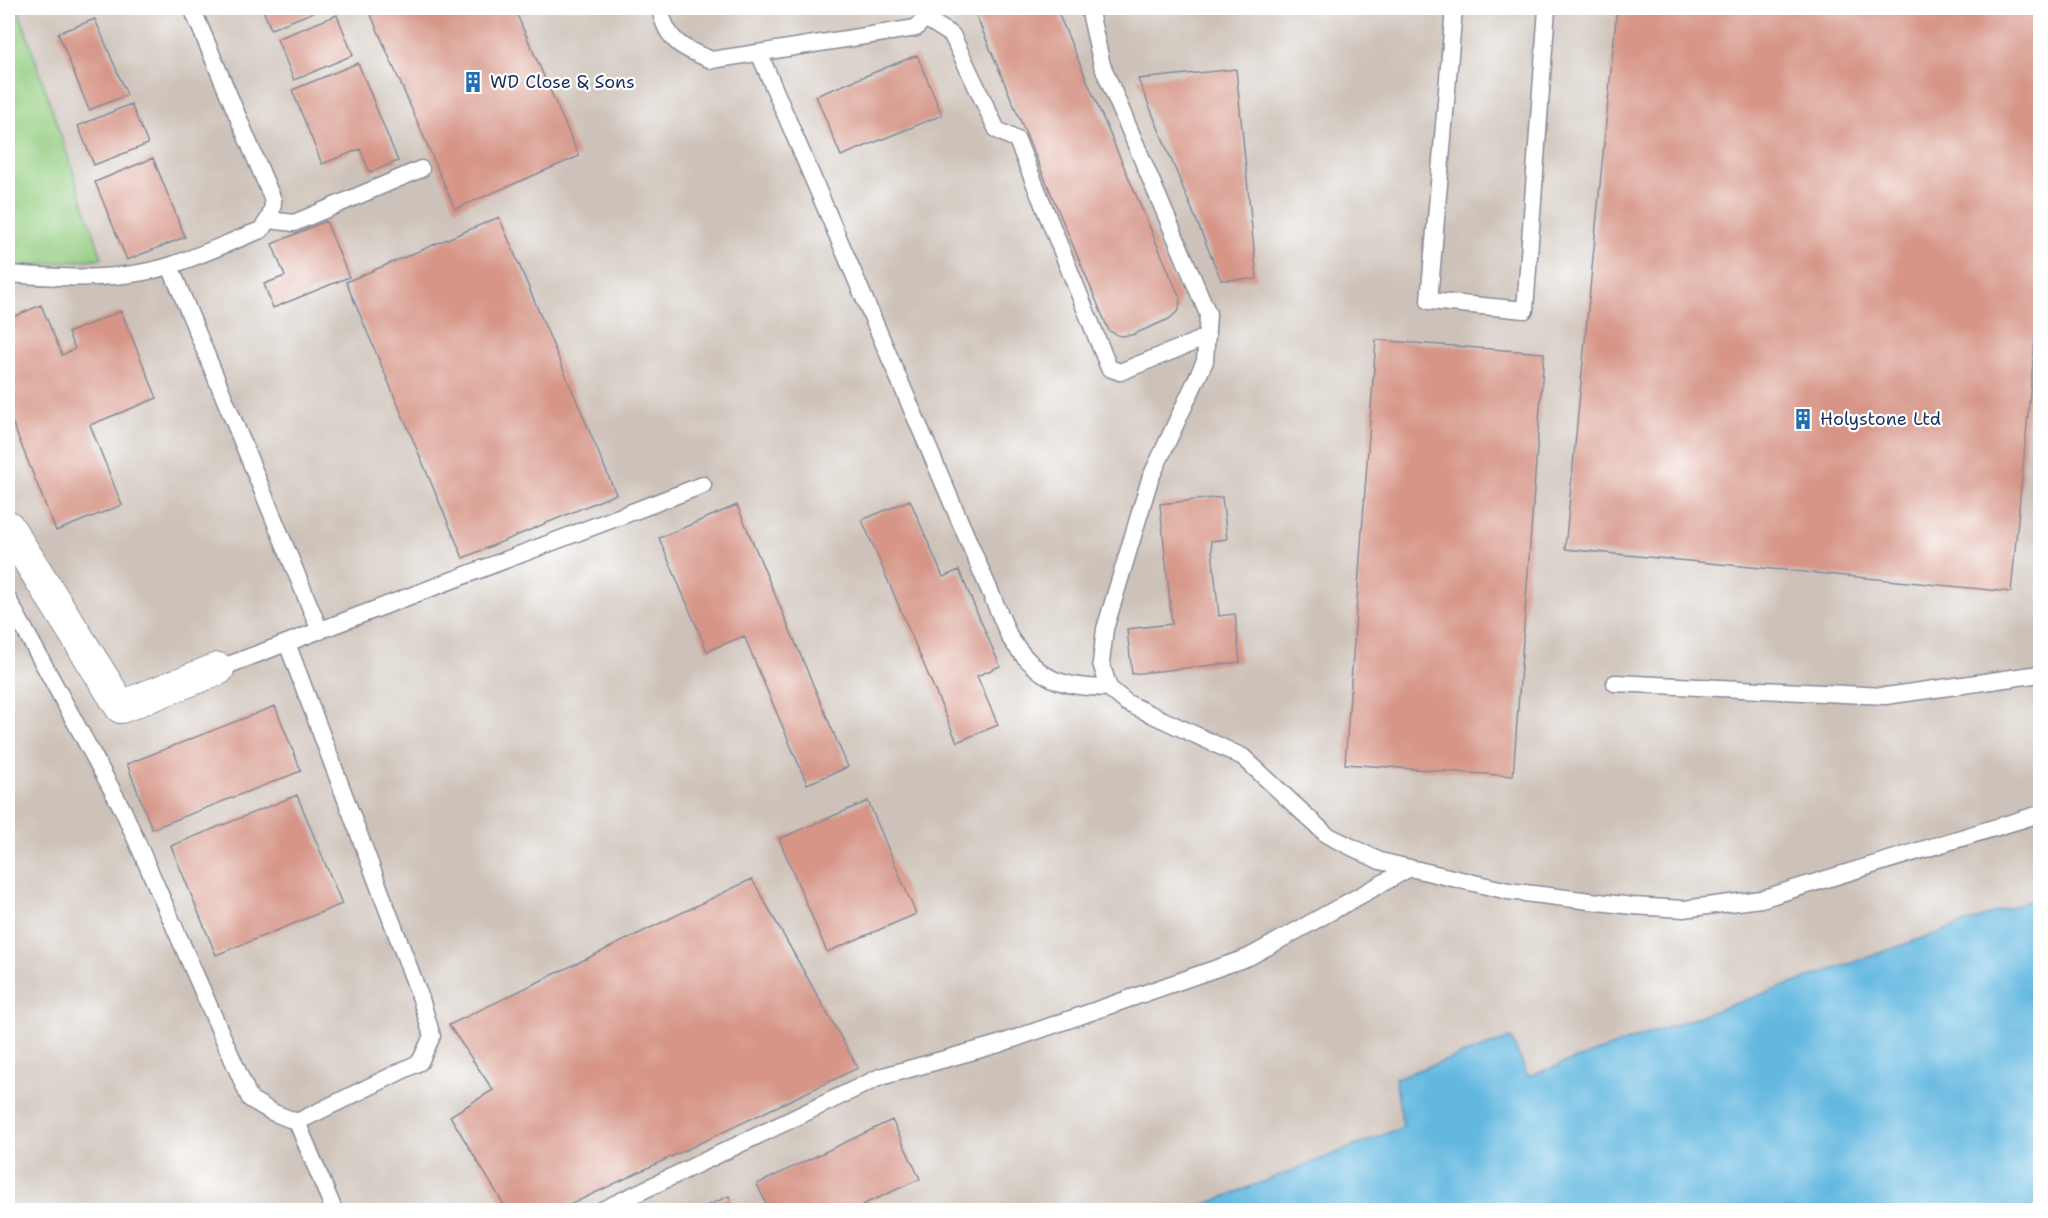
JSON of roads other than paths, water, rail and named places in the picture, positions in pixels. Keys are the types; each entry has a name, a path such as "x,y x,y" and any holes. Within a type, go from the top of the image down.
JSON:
{"street":[{"path":"8,526 120,707 218,669"}],"lane":[{"path":"8,274 67,278 122,275 170,266 261,230 269,220 273,211 273,200 192,8"},
{"path":"660,8 664,26 684,49 712,60 916,28 929,13 952,35 997,130 1017,140 1109,368 1120,372 1207,337"},
{"path":"1089,8 1102,65 1208,314 1205,361 1150,479 1104,629 1101,663 1109,688 1127,703 1243,757 1327,836 1380,861 1508,891 1632,906 1684,909 1761,898 2040,814"},
{"path":"1454,8 1429,301 1525,310 1547,8"},
{"path":"759,53 1010,638 1022,656 1041,674 1074,688 1109,688"},
{"path":"269,220 294,223 422,169"},
{"path":"170,266 320,631"},
{"path":"218,669 703,485"},
{"path":"8,599 123,810 250,1099 272,1112 297,1122 334,1210"},
{"path":"286,643 421,999 432,1036 420,1062 297,1122"},
{"path":"1615,683 1886,696 2040,674"},
{"path":"602,1210 880,1077 999,1044 1249,957 1410,868"}],"water":[{"path":"2040,897 2040,1210 1191,1210 1403,1127 1395,1078 1511,1038 1528,1076"}],"place":[{"name":"WD Close & Sons","path":"473,82"},
{"name":"Holystone Ltd","path":"1803,419"}]}
